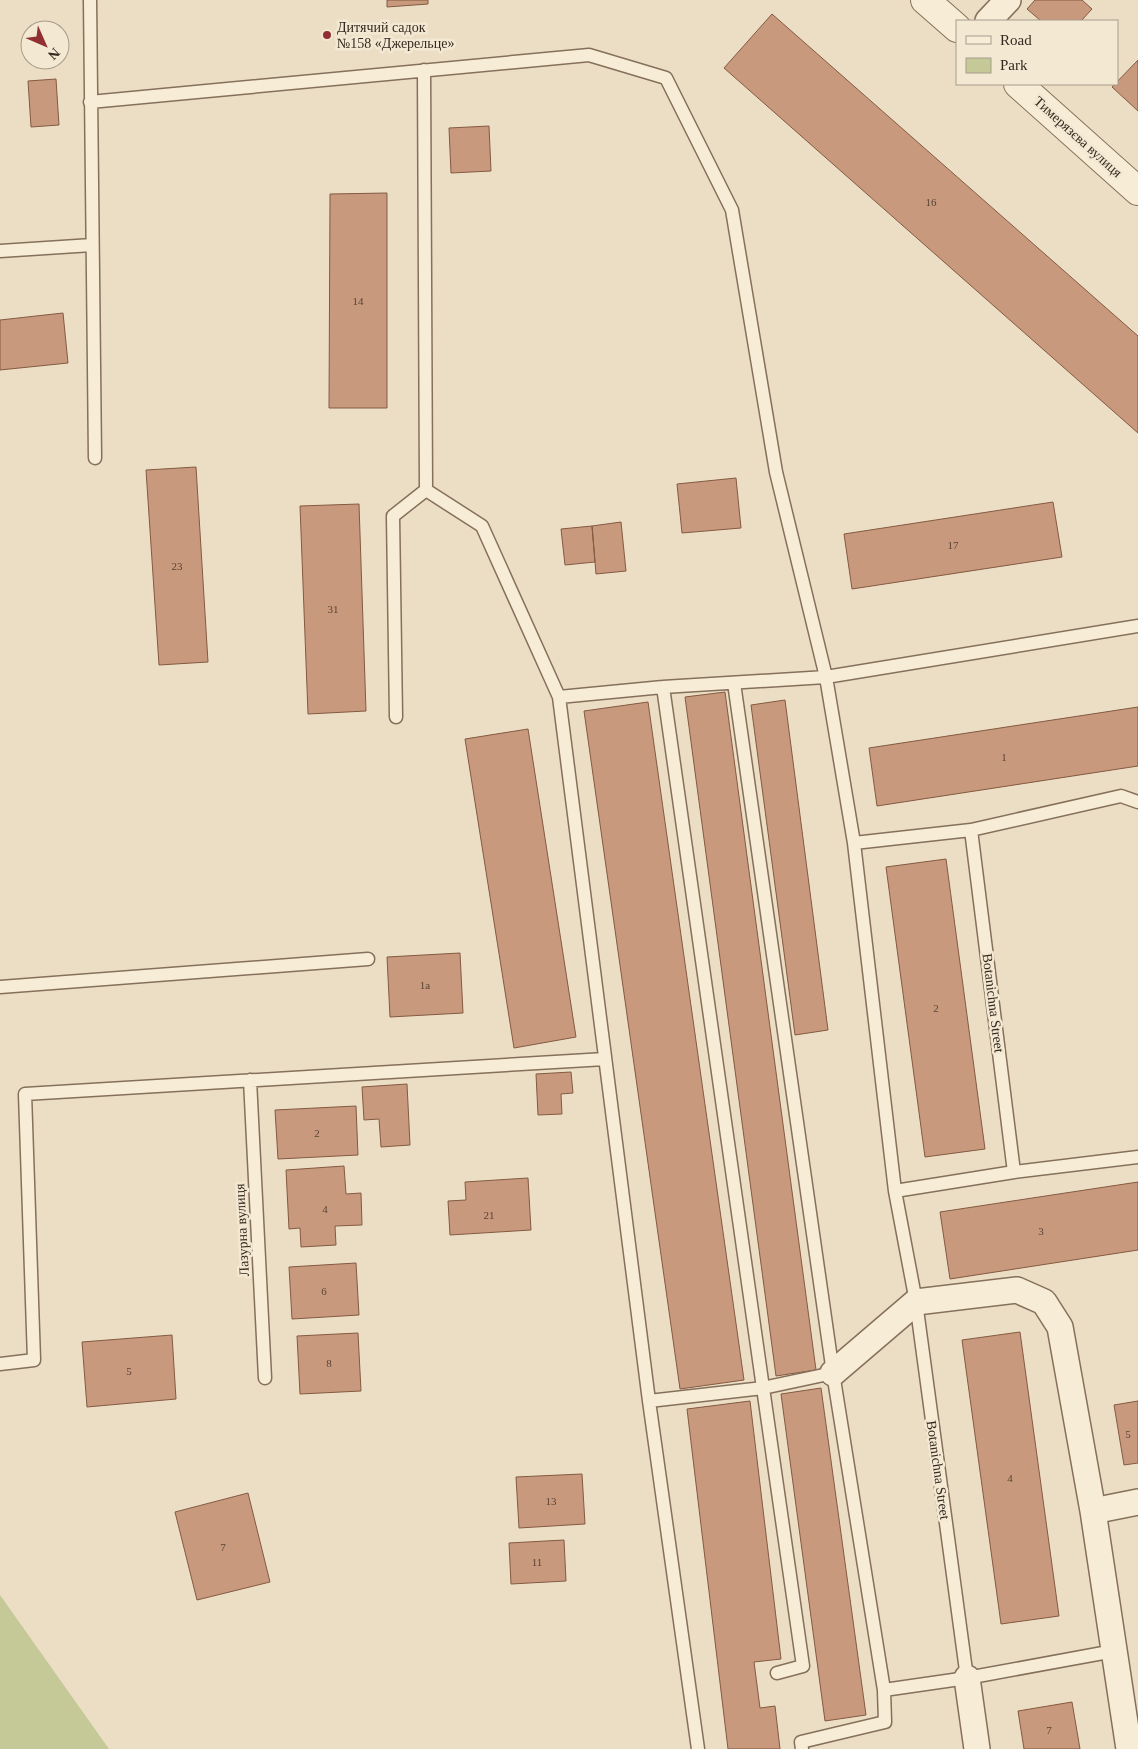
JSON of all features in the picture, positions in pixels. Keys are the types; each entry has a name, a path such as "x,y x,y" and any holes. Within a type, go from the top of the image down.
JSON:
{"street":[{"path":"925,0 956,27"},
{"path":"989,20 1008,0"},
{"name":"Тимерязєва вулиця","path":"1019,85 1138,191"},
{"path":"833,1373 916,1302 1017,1290 1044,1302 1060,1326 1093,1511 1129,1749"},
{"path":"1093,1511 1138,1502"},
{"name":"Botanichna Street","path":"967,1678 977,1749"}],"lane":[{"path":"90,0 95,458"},
{"name":"Botanichna Street","path":"90,102 589,55 666,78 732,210 776,472 826,676 854,844 895,1191 916,1302 967,1678"},
{"path":"424,70 426,490"},
{"path":"0,251 92,245"},
{"path":"426,490 482,526 558,697 649,1402 698,1749"},
{"path":"396,717 393,516 426,490"},
{"path":"558,697 663,687 826,676 1138,626"},
{"path":"734,683 833,1373 884,1690 885,1722 801,1742 802,1749"},
{"path":"663,687 803,1666 776,1672"},
{"path":"854,844 971,830 1121,796 1138,802"},
{"name":"Botanichna Street","path":"971,830 1014,1172"},
{"path":"0,987 368,959"},
{"path":"0,1364 34,1360 25,1094 605,1059"},
{"name":"Лазурна вулиця","path":"250,1080 264,1378"},
{"path":"895,1191 1014,1172 1138,1157"},
{"path":"649,1402 763,1388 833,1373"},
{"path":"884,1690 967,1678 1114,1651"}],"green space":[{"path":"0,1595 109,1749 0,1749"}],"building":[{"path":"387,0 428,0 428,4 387,7"},
{"path":"1035,0 1082,0 1092,9 1082,20 1040,20 1027,9"},
{"path":"772,14 1138,336 1138,433 724,68"},
{"path":"1138,60 1138,111 1112,87 1118,85 1118,81"},
{"path":"56,79 59,125 31,127 28,81"},
{"path":"489,126 491,171 451,173 449,128"},
{"path":"387,193 387,408 329,408 330,194"},
{"path":"63,313 68,363 0,370 0,320"},
{"path":"196,467 208,662 159,665 146,470"},
{"path":"736,478 741,528 682,533 677,484"},
{"path":"1053,502 1062,557 852,589 844,534"},
{"path":"359,504 366,711 308,714 300,506"},
{"path":"621,522 626,571 596,574 592,526"},
{"path":"592,526 595,562 565,565 561,529"},
{"path":"725,692 816,1370 776,1376 685,697"},
{"path":"785,700 828,1030 795,1035 751,705"},
{"path":"648,702 744,1380 680,1389 584,711"},
{"path":"1138,707 1138,766 877,806 869,748"},
{"path":"528,729 576,1037 514,1048 465,739"},
{"path":"946,859 985,1149 925,1157 886,867"},
{"path":"460,953 463,1013 390,1017 387,957"},
{"path":"571,1072 573,1093 561,1094 562,1114 538,1115 536,1074"},
{"path":"407,1084 410,1145 381,1147 379,1119 364,1120 362,1087"},
{"path":"356,1106 358,1155 278,1159 275,1110"},
{"path":"344,1166 346,1194 361,1193 362,1225 335,1226 336,1245 301,1247 300,1228 289,1229 286,1170"},
{"path":"528,1178 531,1230 450,1235 448,1201 466,1200 465,1182"},
{"path":"1138,1182 1138,1250 950,1279 940,1212"},
{"path":"356,1263 359,1315 292,1319 289,1267"},
{"path":"1020,1332 1059,1616 1001,1624 962,1340"},
{"path":"358,1333 361,1391 300,1394 297,1336"},
{"path":"172,1335 176,1399 87,1407 82,1342"},
{"path":"821,1388 866,1715 825,1721 781,1394"},
{"path":"750,1401 781,1659 754,1662 760,1708 775,1706 780,1749 728,1749 687,1409"},
{"path":"1138,1401 1138,1463 1124,1465 1114,1405"},
{"path":"582,1474 585,1524 519,1528 516,1477"},
{"path":"248,1493 270,1582 197,1600 175,1512"},
{"path":"564,1540 566,1581 511,1584 509,1543"},
{"path":"1072,1702 1080,1749 1024,1749 1018,1711"}],"place":[{"name":"Дитячий садок №158 «Джерельце»","path":"327,35"}]}
